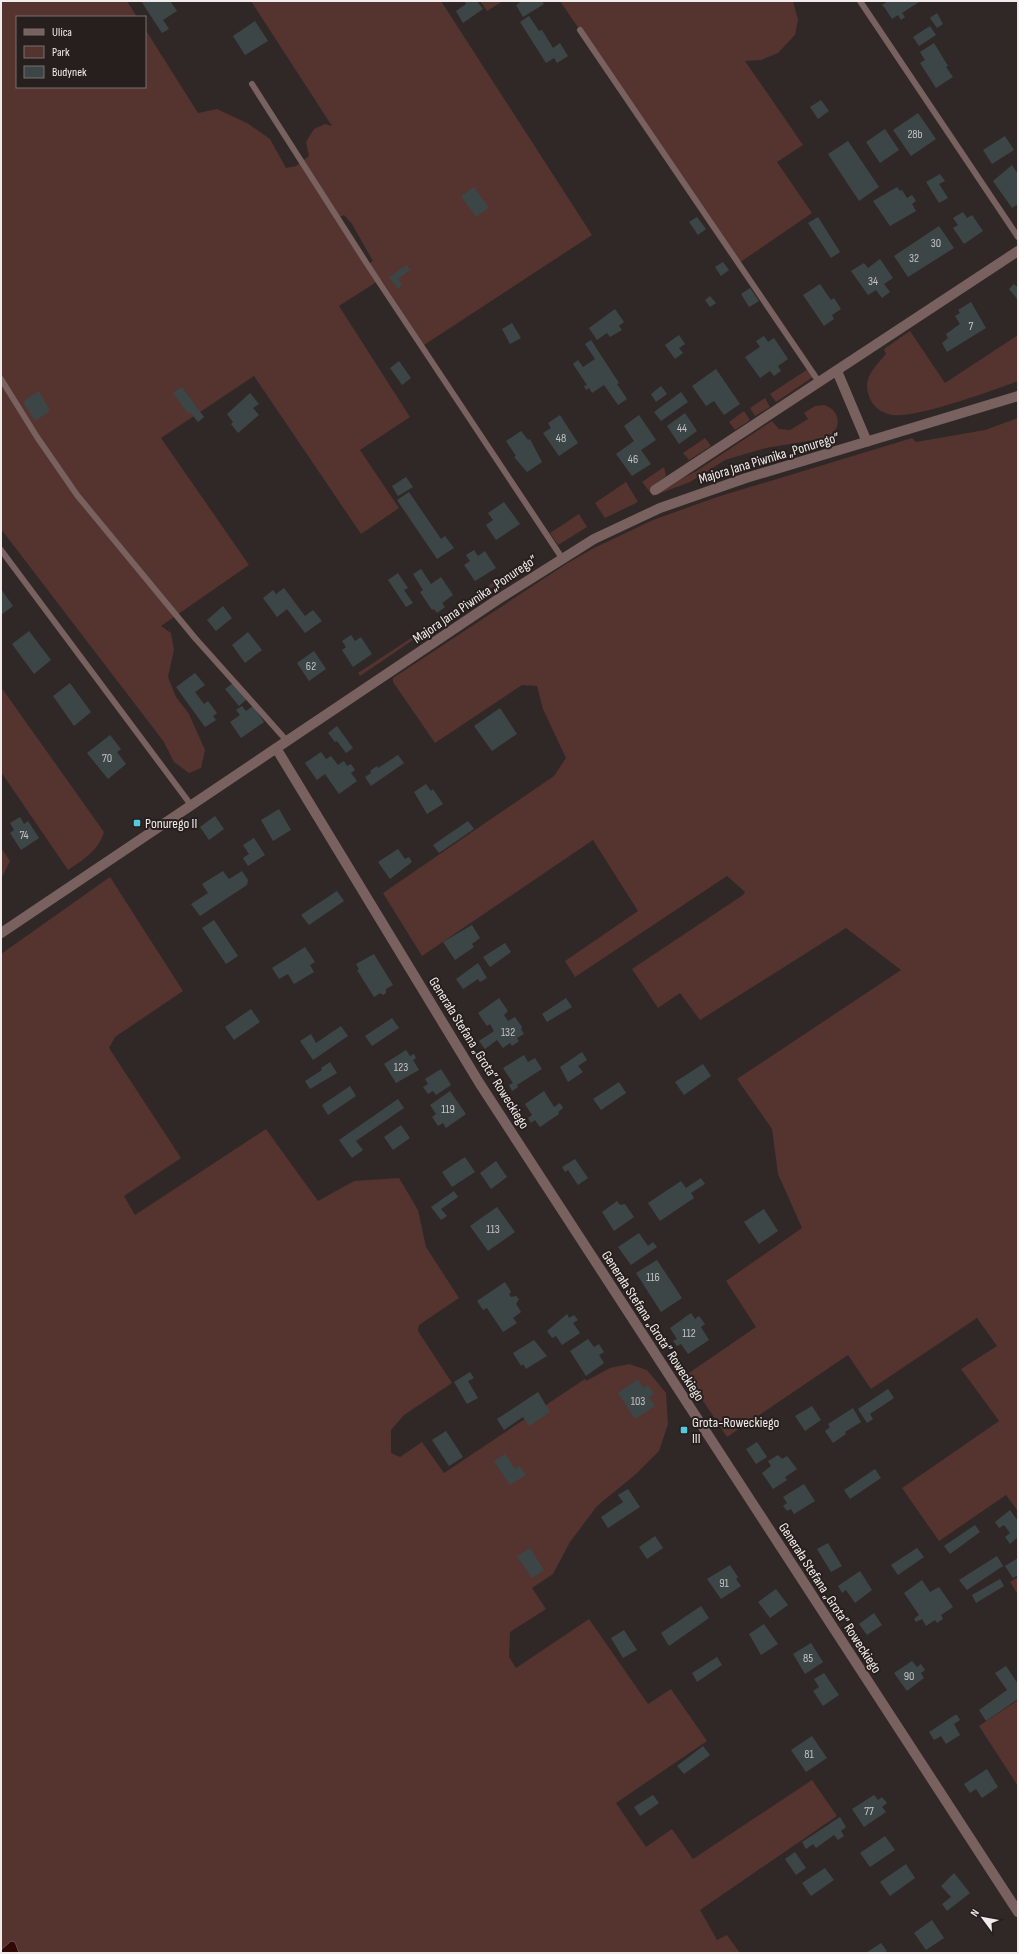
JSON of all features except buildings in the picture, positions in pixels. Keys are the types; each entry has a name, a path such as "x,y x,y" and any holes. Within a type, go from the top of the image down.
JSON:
{"street":[{"name":"Majora Jana Piwnika „Ponurego”","path":"655,490 1018,252"},
{"path":"836,371 867,442"},
{"name":"Majora Jana Piwnika „Ponurego”","path":"1,933 562,558 601,535 660,508 746,478 1018,396"},
{"name":"Generała Stefana „Grota” Roweckiego","path":"276,748 480,1084 1018,1912"}],"lane":[{"path":"860,1 1018,237"},
{"path":"580,30 819,382"},
{"path":"252,84 367,264 562,558"},
{"path":"1,379 37,437 77,495 195,638 287,741"},
{"path":"1,550 191,805"}],"green space":[{"path":"1,1 127,1 136,16 16,16 16,88 146,88 146,31 198,113 217,109 247,123 270,139 286,168 296,166 309,156 306,142 314,129 325,124 332,126 251,1 441,1 592,235 424,345 381,279 339,306 410,417 360,450 399,508 361,534 254,376 161,438 249,565 161,626 171,633 174,650 168,677 176,697 189,714 205,750 201,768 189,773 174,762 164,742 1,529","holes":["344,215 352,224 373,261 369,263 340,217"]},
{"path":"480,1 503,1 487,11"},
{"path":"560,1 793,1 798,20 795,35 778,53 761,60 745,61 803,145 777,162 812,213 739,263"},
{"path":"910,331 945,383 1018,335 1018,381 936,408 904,415 884,413 870,400 867,390 868,378 886,354 884,349"},
{"path":"808,369 813,377 776,402 770,394"},
{"path":"765,398 770,407 755,416 750,408"},
{"path":"824,405 834,411 838,420 835,430 826,438 766,448 725,460 690,482 653,496 642,482 664,467 666,476 651,487 655,491 695,472 772,421 779,429 790,430 808,419 804,413 815,406"},
{"path":"744,411 750,420 735,430 729,422"},
{"path":"1018,418 1018,1511 1006,1495 939,1541 902,1488 999,1421 961,1369 997,1346 977,1318 871,1389 848,1355 727,1437 686,1375 756,1327 726,1281 802,1228 778,1174 772,1129 737,1079 901,970 846,928 700,1020 680,993 658,1008 632,969 743,895 745,892 727,876 575,977 565,961 638,911 593,840 422,956 383,893 554,776 566,758 543,709 537,686 522,685 435,743 393,682 393,678 566,564 594,548 653,520 717,497 912,438 916,442 985,430"},
{"path":"705,438 711,446 689,460 683,453"},
{"path":"626,482 638,502 605,518 595,503"},
{"path":"579,514 587,527 558,545 550,533"},
{"path":"501,577 503,580 441,622 439,620"},
{"path":"431,625 432,627 360,676 358,673"},
{"path":"1,687 104,832 102,838 94,849 85,858 68,870 1,772"},
{"path":"1,848 10,861 1,879"},
{"path":"110,877 183,991 115,1037 109,1048 181,1158 124,1196 135,1215 266,1129 318,1201 354,1181 399,1178 418,1210 426,1247 459,1298 419,1325 418,1331 452,1383 404,1415 391,1430 391,1453 400,1457 422,1442 444,1473 585,1379 586,1381 610,1368 629,1364 647,1370 666,1393 668,1424 659,1451 636,1474 597,1506 570,1542 553,1574 532,1588 546,1609 510,1632 509,1657 516,1668 589,1619 648,1704 671,1689 707,1741 616,1803 646,1847 672,1829 693,1859 812,1780 837,1816 700,1910 717,1940 727,1935 740,1953 1,1953 1,954"},
{"path":"1018,1577 1018,1595 1010,1582"},
{"path":"1018,1700 1018,1786 979,1726"}],"shaded area":[{"path":"11,1941 15,1942 19,1953 1,1953 1,1950"}],"place":[{"name":"Ponurego II","path":"137,823"},
{"name":"Grota-Roweckiego III","path":"684,1430"}]}
